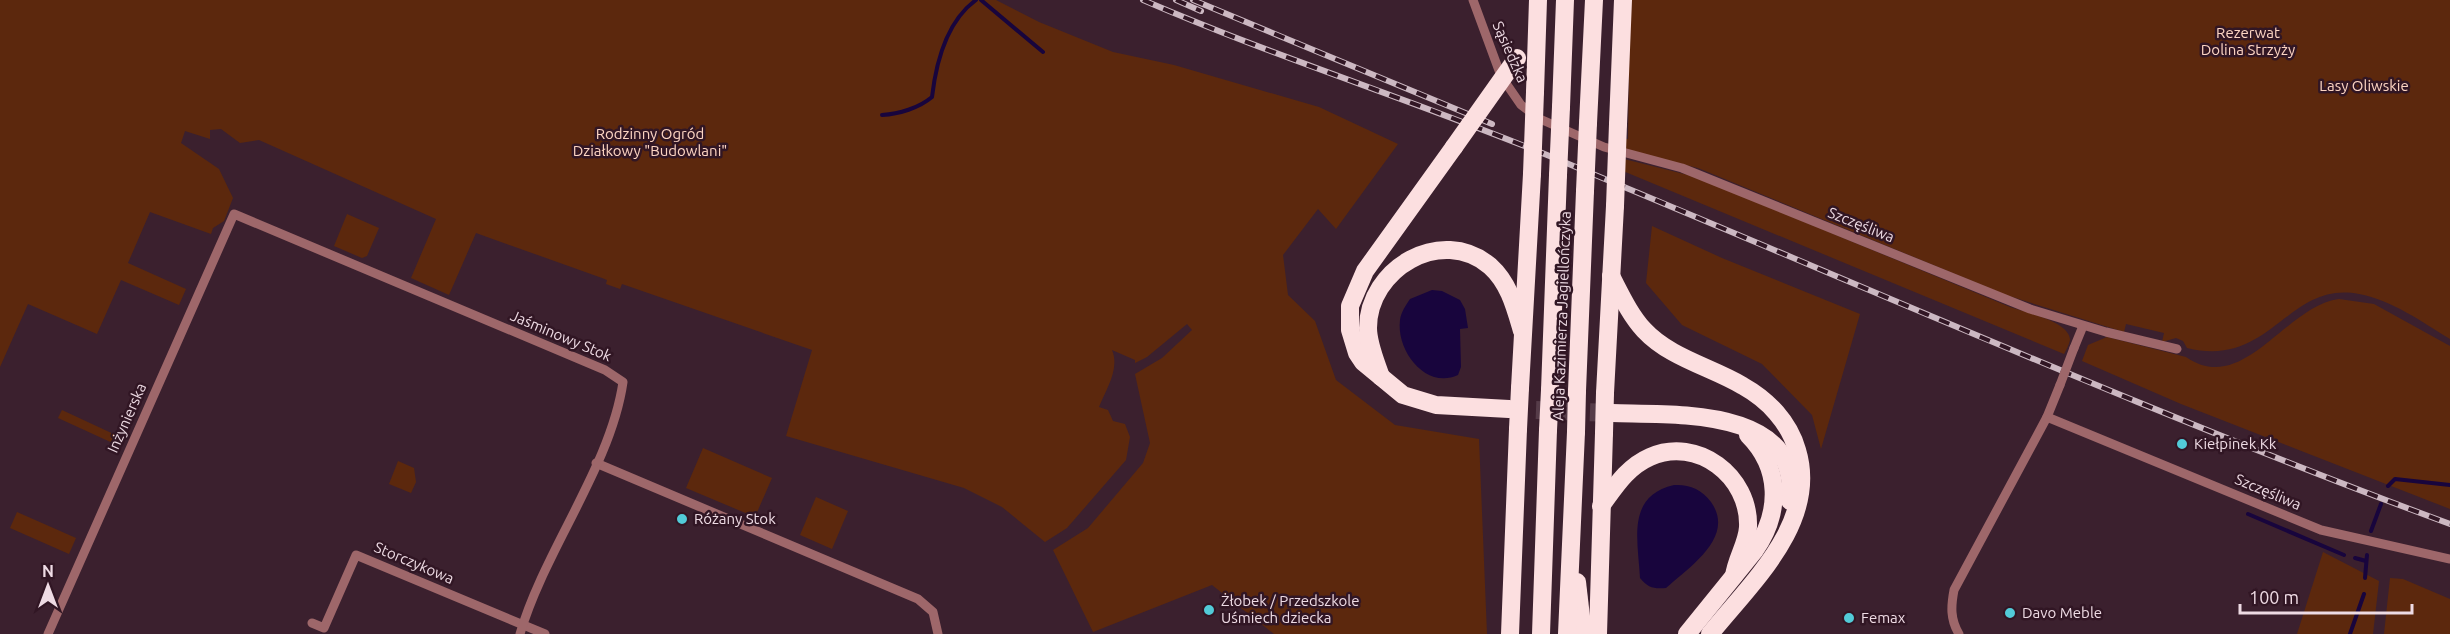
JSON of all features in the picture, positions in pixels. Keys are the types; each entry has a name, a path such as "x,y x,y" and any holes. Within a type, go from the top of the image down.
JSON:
{"highway":[{"path":"1510,634 1538,0"},
{"name":"Aleja Kazimierza Jagiellończyka","path":"1541,634 1565,0"},
{"name":"Aleja Kazimierza Jagiellończyka","path":"1567,634 1594,0"},
{"path":"1598,634 1605,393 1623,0"},
{"path":"1509,409 1424,402 1403,395 1363,362 1353,343 1349,318 1353,295 1368,265 1517,58 1537,26"},
{"path":"1381,377 1369,339 1368,328 1372,304 1388,276 1402,263 1417,255 1455,252 1484,262 1507,289 1522,331"},
{"path":"1611,276 1636,321 1656,341 1743,386 1768,404 1785,422 1794,438 1803,476 1798,506 1783,541 1710,634"},
{"path":"1612,413 1686,416 1732,423 1754,431 1771,442 1785,461 1791,489 1783,541"},
{"path":"1687,634 1764,537 1773,512 1771,469 1762,451 1732,423"},
{"path":"1601,506 1625,474 1651,457 1681,452 1710,459 1733,479 1746,508 1748,527 1734,576"},
{"path":"1571,553 1583,634"}],"street":[{"name":"Sąsiedzka","path":"1473,0 1501,76 1521,105 1540,119 1627,155"},
{"name":"Szczęśliwa","path":"1627,155 1682,168 1996,296 2083,326 2177,349"},
{"name":"Jaśminowy Stok","path":"234,214 604,370 623,382 620,404 596,463 521,629"},
{"name":"Inżynierska","path":"48,634 234,214"},
{"path":"1959,634 1953,625 1951,607 1954,590 2047,417 2083,326"},
{"name":"Szczęśliwa","path":"2047,417 2321,530 2450,559"},
{"path":"596,463 918,599 933,612 938,634"},
{"name":"Storczykowa","path":"312,623 324,628 356,555 521,629 545,634"}],"green space":[{"name":"Rodzinny Ogród Działkowy \"Budowlani\"","path":"0,0 996,0 1039,22 1113,52 1174,65 1319,107 1398,144 1336,229 1318,209 1283,255 1288,295 1315,321 1336,380 1395,425 1479,439 1487,634 1274,634 1212,585 1093,632 1053,550 1088,528 1143,463 1150,443 1135,374 1162,358 1192,330 1187,324 1147,357 1135,363 1135,360 1112,350 1113,372 1099,407 1108,410 1113,421 1125,424 1130,437 1126,460 1067,528 1045,542 1002,507 964,488 786,436 812,350 622,284 620,289 606,284 607,280 602,278 476,233 449,295 411,278 436,219 259,140 240,143 221,129 210,130 210,139 185,131 181,143 219,169 233,198 224,221 213,228 211,234 150,212 128,263 186,289 179,305 121,280 97,334 28,304 0,367"},
{"path":"1630,0 2450,0 2450,339 2383,301 2359,294 2334,293 2314,299 2260,336 2240,346 2216,351 2187,348 2183,341 2176,338 2162,342 2164,333 2126,324 2124,332 2006,295 1698,168 1624,150 1625,139 1628,139"},
{"path":"1624,159 1688,175 1715,185 2010,307 2045,318 2068,333 2070,340 2068,346 2064,354 1623,171"},
{"path":"347,214 379,228 367,256 362,258 334,246"},
{"path":"1652,226 1722,258 1860,314 1821,449 1812,415 1762,364 1682,325 1646,283"},
{"path":"2339,299 2374,304 2450,346 2450,509 2181,404 2082,361 2088,345 2107,337 2186,357 2207,366 2226,366 2264,346 2319,305"},
{"path":"62,410 120,437 117,445 58,418"},
{"path":"703,448 772,478 755,517 686,488"},
{"path":"398,461 414,468 416,482 411,493 389,484"},
{"path":"816,497 848,511 832,549 800,535"},
{"path":"17,512 76,538 69,554 10,528"},
{"path":"2323,552 2379,581 2373,634 2297,634"},
{"path":"2390,578 2403,579 2450,599 2450,634 2384,634"}],"shaded area":[{"path":"1432,290 1442,291 1460,300 1465,309 1468,328 1460,329 1461,367 1458,375 1446,378 1435,377 1416,365 1408,355 1400,332 1401,317 1410,299"},
{"path":"1674,485 1694,488 1707,497 1717,515 1718,527 1714,539 1697,561 1666,588 1655,588 1640,578 1638,521 1648,499 1659,491"}],"waterway":[{"path":"882,115 908,110 932,97 936,70 950,31 957,19 976,0"},
{"path":"981,0 1043,52"},
{"path":"2388,486 2395,479 2450,485"},
{"path":"2371,531 2381,504"},
{"path":"2248,514 2344,555"},
{"path":"2365,578 2367,555"},
{"path":"2355,558 2366,561"},
{"path":"2350,634 2364,594"}],"tunnel":[{"path":"1509,409 1612,413"}],"railway":[{"path":"1143,0 1247,42 1507,139 2114,392 2450,524"},
{"path":"1176,0 1201,11"},
{"path":"1193,0 1492,124"}],"place":[{"name":"Kiełpinek Kk","path":"2182,444"},
{"name":"Różany Stok","path":"682,519"},
{"name":"Żłobek / Przedszkole Uśmiech dziecka","path":"1209,610"},
{"name":"Davo Meble","path":"2010,613"},
{"name":"Femax","path":"1849,618"}],"park label":[{"name":"Rezerwat Dolina Strzyży","path":"2248,42"},
{"name":"Lasy Oliwskie","path":"2364,86"}]}
